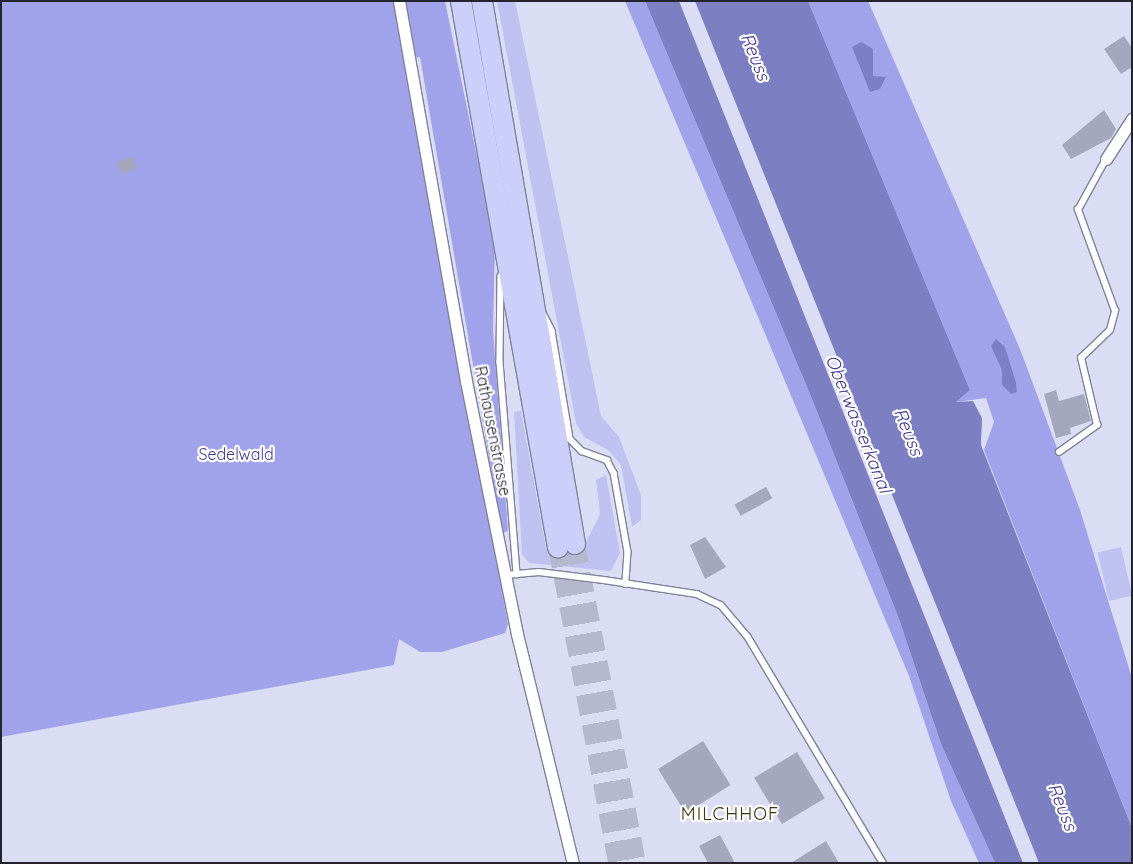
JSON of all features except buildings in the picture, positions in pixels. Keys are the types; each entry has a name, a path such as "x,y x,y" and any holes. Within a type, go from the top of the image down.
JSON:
{"highway":[{"path":"461,1 505,236 567,545 537,302 482,1"}],"street":[{"name":"Rathausenstrasse","path":"399,1 505,576 536,724 573,863"},
{"path":"1106,159 1132,119"}],"lane":[{"path":"1059,452 1097,425 1081,358 1110,330 1115,311 1078,210 1106,159"},
{"path":"505,236 498,329 517,574"},
{"path":"537,302 552,331 570,439 582,450 607,460 614,473 628,552 626,584"},
{"path":"505,576 539,572 705,596 735,619 883,863"}],"shaded area":[{"path":"497,1 515,1 601,416 619,437 641,495 641,520 632,527 621,465 608,450 584,437 576,423"},
{"path":"521,411 546,548 584,546 600,514 596,480 606,475 620,553 611,571 529,563 522,554 514,412"},
{"path":"1121,547 1132,596 1109,601 1098,552"}],"green space":[{"name":"Sedelwald","path":"1,1 445,1 495,244 493,331 508,531 502,533 420,57 405,59 508,624 505,633 442,652 420,652 399,639 394,665 1,737"},
{"path":"625,1 645,1 812,399 899,619 941,744 995,863 979,863 951,801 909,676"},
{"path":"808,1 868,1 1020,349 1080,510 1132,678 1132,828 984,450 994,422 986,398 956,402 970,390"}],"water":[{"path":"645,1 679,1 1023,863 995,863 941,744 899,619 812,399"},
{"name":"Reuss","path":"695,1 808,1 970,390 956,402 973,401 982,418 981,445 1132,828 1132,863 1039,863"},
{"path":"861,42 873,49 873,76 886,77 880,89 870,92 852,47"},
{"path":"996,339 1005,347 1016,383 1017,392 1011,394 1002,385 1002,370 991,346"}],"tunnel":[{"path":"575,544 636,863"},
{"path":"558,547 618,863"}],"district":[{"name":"MILCHHOF","path":"730,814"}],"water label":[{"name":"Oberwasserkanal","path":"858,424"}]}
